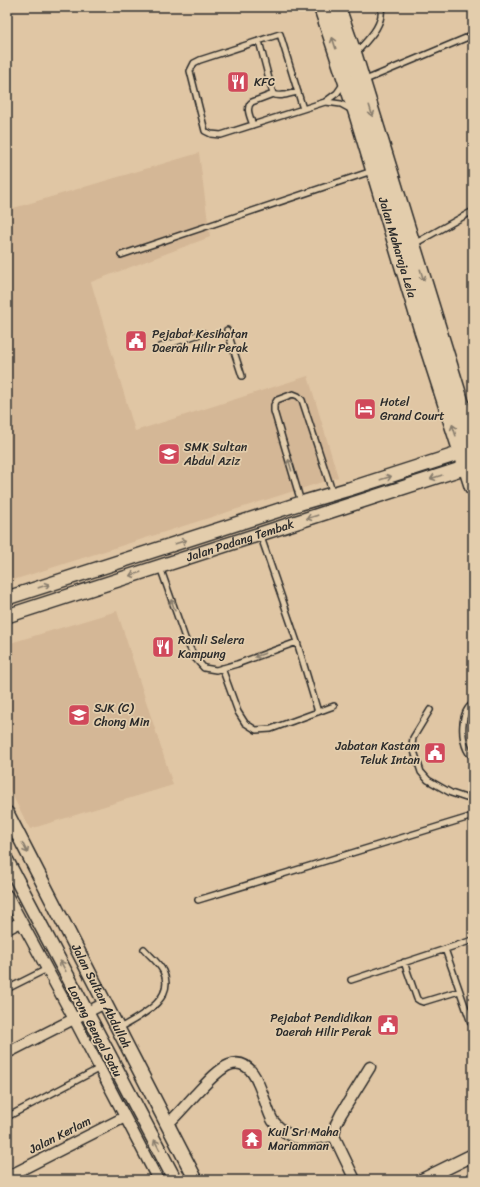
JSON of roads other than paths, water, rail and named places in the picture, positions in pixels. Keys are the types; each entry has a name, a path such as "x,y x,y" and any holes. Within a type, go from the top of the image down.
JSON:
{"highway":[{"name":"Jalan Maharaja Lela","path":"322,7 357,113 423,332 469,456"},
{"name":"Jalan Maharaja Lela","path":"337,7 354,56 413,245 469,456 473,487"}],"main road":[{"name":"Jalan Padang Tembak","path":"7,598 301,503 469,456"},
{"name":"Jalan Padang Tembak","path":"8,616 260,534 469,456"},
{"name":"Jalan Sultan Abdullah","path":"7,813 196,1180"},
{"name":"Jalan Sultan Abdullah","path":"7,861 175,1180"}],"street":[{"name":"Lorong Gengal Satu","path":"7,895 126,1117 158,1180"},
{"path":"7,929 21,922"},
{"path":"7,1053 105,1003"},
{"path":"168,1124 214,1075 229,1065 240,1064 250,1069 256,1078 273,1120 282,1130 293,1137 306,1139 334,1136"},
{"path":"355,1180 334,1136 336,1124 340,1114 370,1067"},
{"name":"Jalan Kerlam","path":"7,1177 126,1117"},
{"path":"422,1180 473,1155"}],"lane":[{"path":"354,56 375,31 382,18 381,7"},
{"path":"303,109 280,34 200,60 194,63 190,70 205,131 211,134 222,135 325,102 337,93 345,79"},
{"path":"362,82 473,35"},
{"path":"259,41 273,94"},
{"path":"253,125 248,108 249,104 273,94 278,96 298,92"},
{"path":"325,102 341,104 357,113"},
{"path":"121,255 374,170"},
{"path":"413,245 473,211"},
{"path":"227,330 242,376"},
{"path":"160,347 203,333"},
{"path":"301,503 274,410 274,405 277,400 293,394 302,400 333,494"},
{"path":"260,534 297,642 318,712"},
{"path":"160,566 185,638 195,658 204,668 216,670 238,664 297,642"},
{"path":"222,668 238,712 245,723 256,730 271,729 334,706"},
{"path":"473,704 469,707 463,727 464,739 468,751 473,757"},
{"path":"430,710 412,738 412,745 421,772 428,780 451,793 466,798 473,797"},
{"path":"198,900 473,816"},
{"path":"350,980 473,940"},
{"path":"118,1029 148,1010 160,1000 165,991 166,980 163,970 144,949"},
{"path":"445,949 471,1023"},
{"path":"404,962 420,1001 423,1002 459,991"},
{"path":"7,989 47,969"},
{"path":"7,1116 100,1068"}],"place":[{"name":"KFC","path":"238,82"},
{"name":"Pejabat Kesihatan Daerah Hilir Perak","path":"136,341"},
{"name":"Hotel Grand Court","path":"365,409"},
{"name":"SMK Sultan Abdul Aziz","path":"169,454"},
{"name":"Ramli Selera Kampung","path":"163,647"},
{"name":"SJK (C) Chong Min","path":"79,715"},
{"name":"Jabatan Kastam Teluk Intan","path":"435,753"},
{"name":"Pejabat Pendidikan Daerah Hilir Perak","path":"388,1025"},
{"name":"Kuil Sri Maha Mariamman","path":"252,1139"}]}
